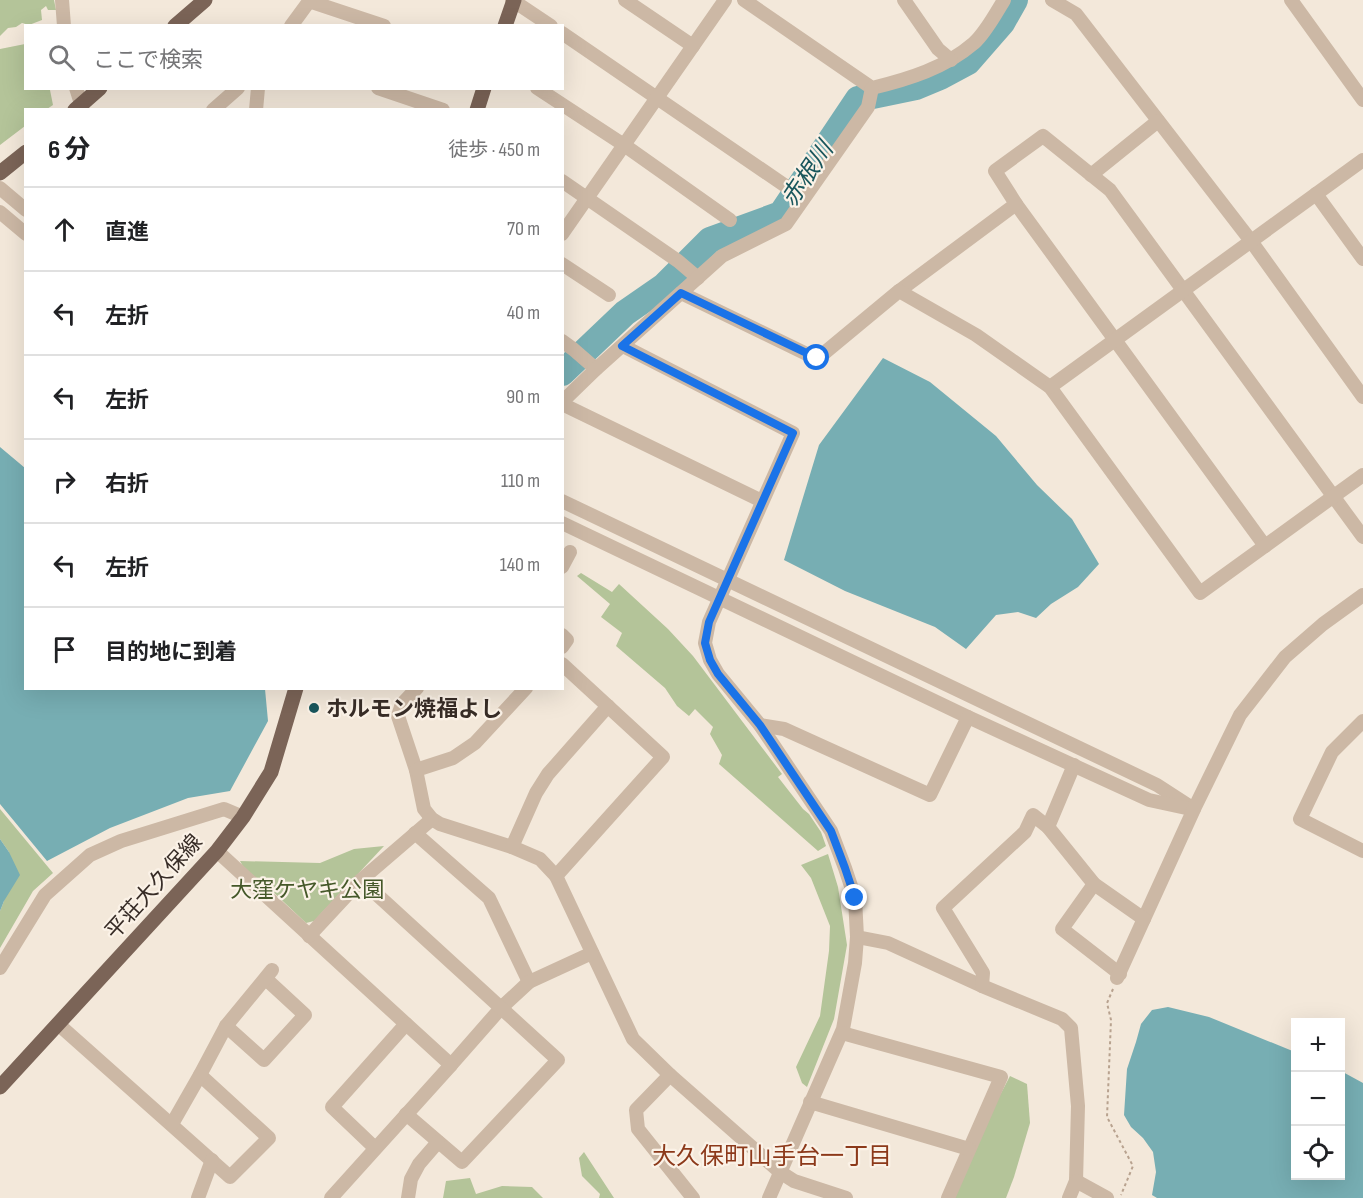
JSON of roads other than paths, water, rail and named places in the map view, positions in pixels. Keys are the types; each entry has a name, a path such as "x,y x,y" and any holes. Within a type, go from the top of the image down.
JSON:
{"main road":[{"path":"177,24 205,0"},
{"path":"506,24 513,0"},
{"path":"80,108 98,90"},
{"path":"478,108 483,90"},
{"path":"0,173 24,154"},
{"name":"平荘大久保線","path":"0,1087 217,851 243,817 271,772 296,690"}],"street":[{"path":"62,0 64,24"},
{"path":"513,0 548,24"},
{"path":"625,0 693,46"},
{"path":"564,231 725,0"},
{"path":"744,0 872,88"},
{"path":"904,0 938,49 951,60"},
{"path":"872,88 924,73 951,60 976,41 1004,0"},
{"path":"1052,0 1076,14 1251,241 1363,397"},
{"path":"1291,0 1363,100"},
{"path":"293,24 310,1 378,24"},
{"path":"564,34 790,189"},
{"path":"564,401 596,369 722,256 786,224 868,107 872,88"},
{"path":"76,90 80,108"},
{"path":"215,108 236,90"},
{"path":"256,108 258,90"},
{"path":"384,90 438,108"},
{"path":"540,90 624,145 730,220"},
{"path":"1091,175 1158,121"},
{"path":"1265,546 1016,204 995,171 1043,136 1110,190 1363,537"},
{"path":"1050,387 1363,160"},
{"path":"564,182 678,261 698,278"},
{"path":"0,188 24,208"},
{"path":"1316,194 1363,259"},
{"path":"681,293 817,358 899,291 1016,204"},
{"path":"0,212 24,232"},
{"path":"564,265 609,296"},
{"path":"899,291 976,335 1050,387 1200,593 1363,475"},
{"path":"568,345 596,369"},
{"path":"622,346 793,433 719,597 709,622 705,643 710,660 718,674 760,725 831,831 855,898 857,937 855,963 842,1033 769,1198"},
{"path":"564,404 762,501"},
{"path":"564,502 1157,785 1194,809"},
{"path":"564,524 968,717 1149,800 1194,809"},
{"path":"564,563 570,552"},
{"path":"1094,884 1062,929 1118,976 1194,809 1240,715 1285,657 1323,624 1363,595"},
{"path":"556,876 663,757 564,666"},
{"path":"415,690 402,704 398,716 416,770 424,809 432,819 440,824 512,847 540,859 556,876 633,1039 670,1075 780,1172 794,1181 846,1198"},
{"path":"416,770 453,758 475,743 524,690"},
{"path":"512,847 536,793 548,774 608,706"},
{"path":"760,725 784,729 930,795 968,717"},
{"path":"1363,721 1332,752 1300,819 1363,851"},
{"path":"1048,827 1074,765"},
{"path":"0,968 45,895 90,855 121,841 224,809 243,817"},
{"path":"982,986 982,973 943,908 1025,832 1033,815 1048,827 1094,884 1144,919"},
{"path":"309,936 361,880 432,819"},
{"path":"415,833 489,898 529,982"},
{"path":"1349,844 1363,839"},
{"path":"217,851 451,1065"},
{"path":"361,880 558,1060 462,1162 406,1114"},
{"path":"857,937 888,943 1062,1019 1071,1028 1078,1106 1076,1181 1069,1198"},
{"path":"331,1198 501,1008 529,982 592,953"},
{"path":"172,1124 226,1026 269,975 305,1015 264,1060 226,1026"},
{"path":"375,1148 332,1107 406,1023"},
{"path":"58,1024 230,1177 269,1138 200,1075"},
{"path":"842,1033 1001,1077 948,1198"},
{"path":"670,1075 636,1110 638,1129 693,1198"},
{"path":"810,1102 969,1149"},
{"path":"408,1198 411,1179 419,1164 438,1142"},
{"path":"198,1198 212,1160"},
{"path":"1076,1181 1107,1198"}],"water":[{"path":"883,358 930,382 996,436 1037,485 1072,519 1099,564 1078,587 1051,604 1036,618 1018,612 996,615 966,649 935,627 845,591 784,560 819,445"},
{"path":"0,447 24,467 24,690 265,690 268,721 230,791 188,798 110,828 47,861 0,804"},
{"path":"0,839 20,875 0,911"},
{"path":"1168,1007 1209,1017 1291,1050 1291,1180 1345,1180 1345,1073 1363,1083 1363,1198 1157,1198 1152,1195 1156,1172 1153,1152 1131,1127 1124,1115 1127,1069 1141,1024 1152,1010"}],"waterway":[{"name":"赤根川","path":"564,371 625,313 664,286 710,240 781,214 858,99 916,87 968,62 1002,23 1015,0"}],"place":[{"name":"ホルモン焼福よし","path":"314,708"}],"district":[{"name":"大久保町山手台一丁目","path":"772,1156"}],"park label":[{"name":"大窪ケヤキ公園","path":"307,889"}]}
